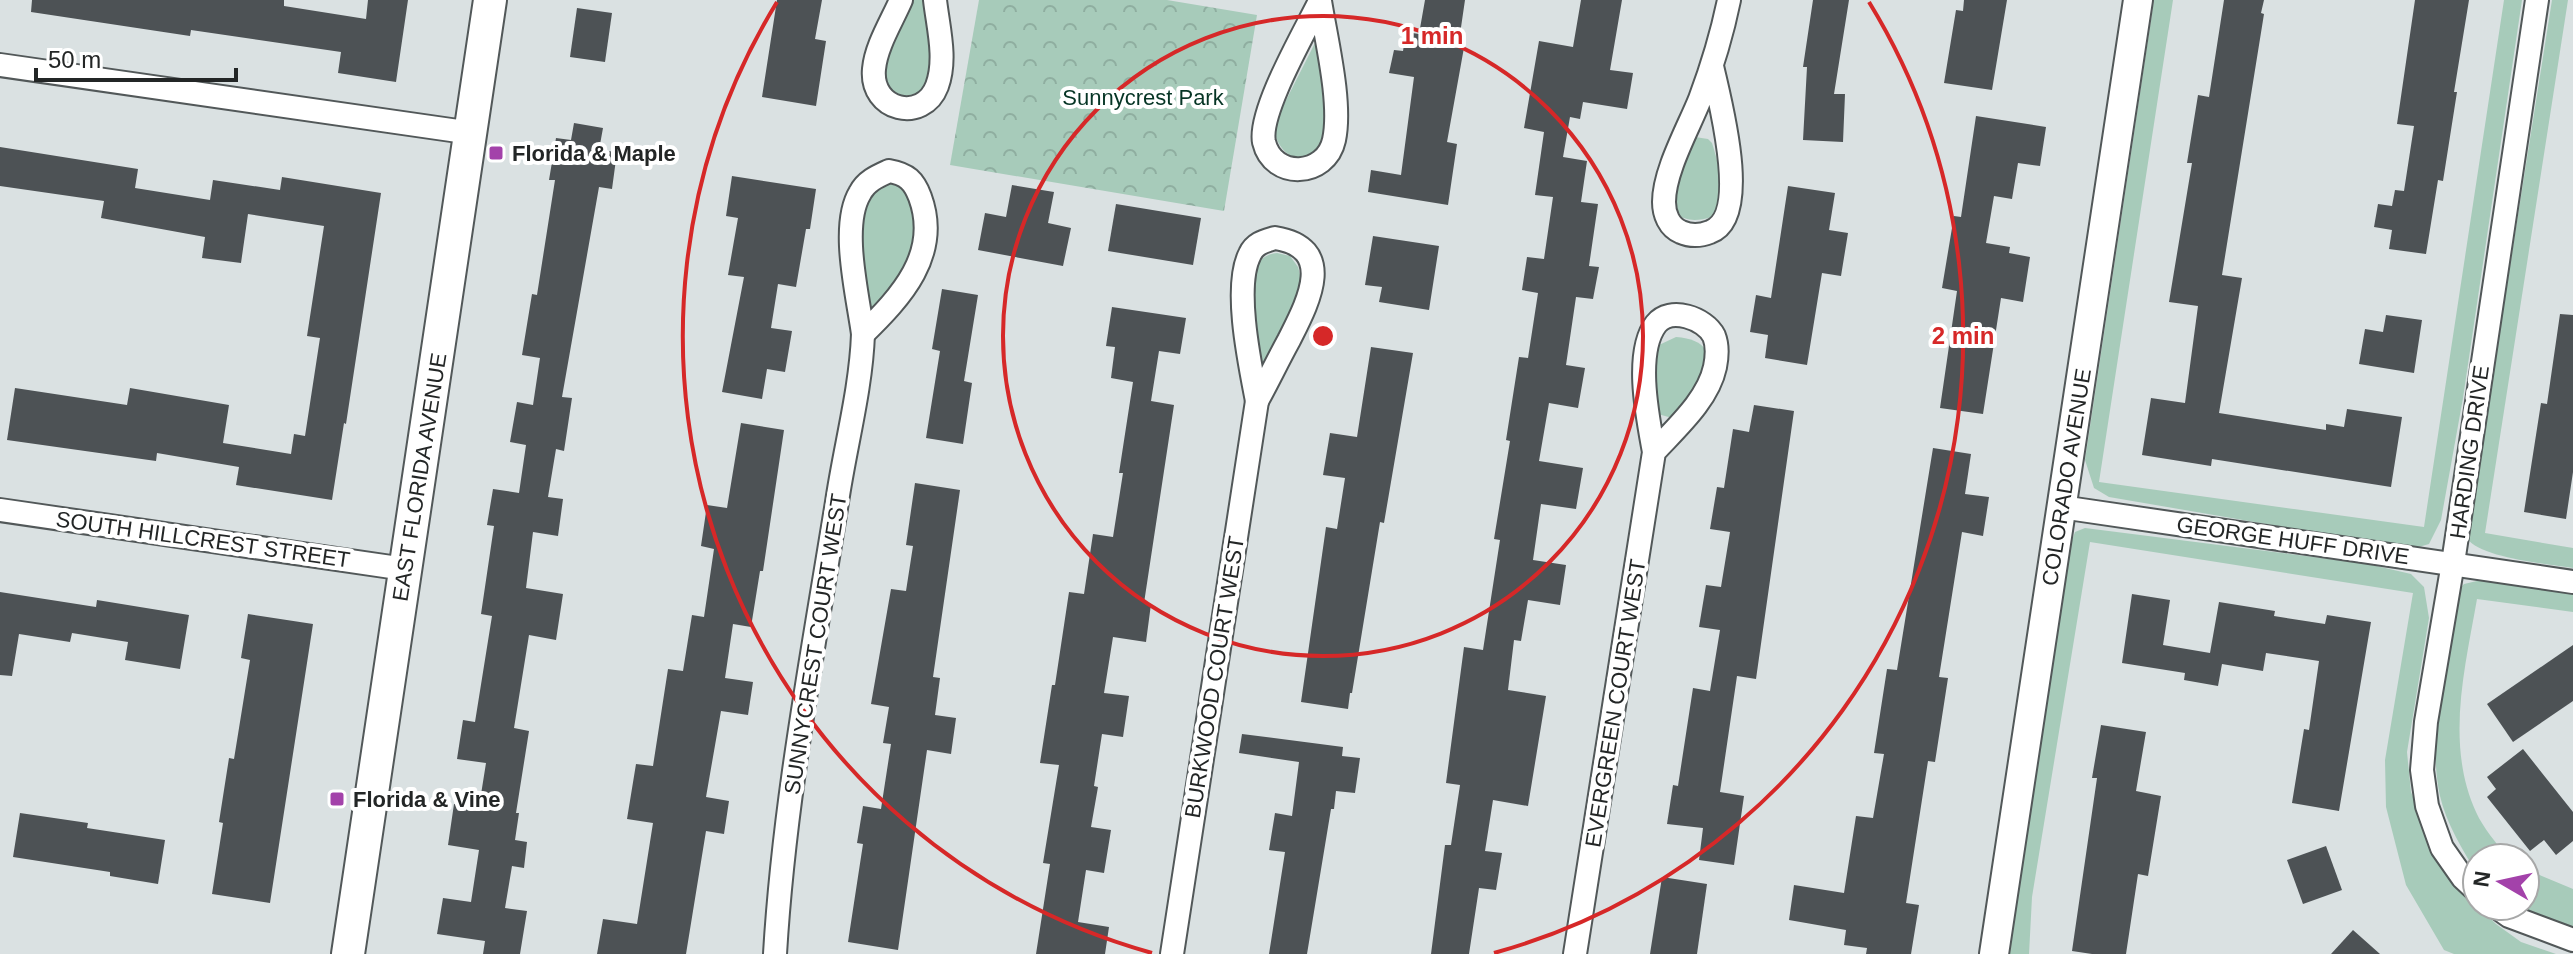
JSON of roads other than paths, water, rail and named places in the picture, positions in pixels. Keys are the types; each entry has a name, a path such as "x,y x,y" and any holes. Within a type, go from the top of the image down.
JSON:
{"main road":[{"name":"EAST FLORIDA AVENUE","path":"348,954 490,0"}],"street":[{"path":"901,0 879,49 874,70 877,93 884,101 899,108 926,102 937,86 942,57 935,0"},
{"path":"1320,0 1332,78 1334,141 1327,156 1314,166 1299,170 1283,167 1273,158 1264,142 1264,130 1272,100 1320,0"},
{"path":"1712,66 1729,153 1732,187 1727,215 1717,230 1689,235 1676,229 1668,220 1664,204 1666,182 1712,66 1729,0"},
{"name":"COLORADO AVENUE","path":"1994,954 2138,0"},
{"name":"HARDING DRIVE","path":"2461,875 2442,848 2427,806 2422,770 2426,722 2453,563 2537,0"},
{"path":"0,65 472,133"},
{"name":"SUNNYCREST COURT WEST","path":"775,954 780,873 792,787 847,434 862,359 863,334 850,235 853,208 861,190 873,178 889,171 904,174 916,184 925,211 927,235 921,259 888,310 863,334"},
{"name":"BURKWOOD COURT WEST","path":"1172,954 1257,401 1308,303 1313,275 1312,260 1302,247 1287,239 1275,238 1259,243 1250,253 1244,279 1246,343 1257,401"},
{"name":"EVERGREEN COURT WEST","path":"1575,954 1654,452 1644,366 1648,341 1657,323 1672,315 1686,316 1702,323 1713,335 1717,348 1715,368 1701,397 1654,452"},
{"name":"GEORGE HUFF DRIVE","path":"2061,507 2573,582"},
{"name":"SOUTH HILLCREST STREET","path":"0,510 405,569"},
{"path":"2525,922 2573,940"}],"place":[{"name":"Florida & Maple","path":"496,153"},
{"name":"Florida & Vine","path":"337,799"}],"park label":[{"name":"Sunnycrest Park","path":"1143,97"}]}
